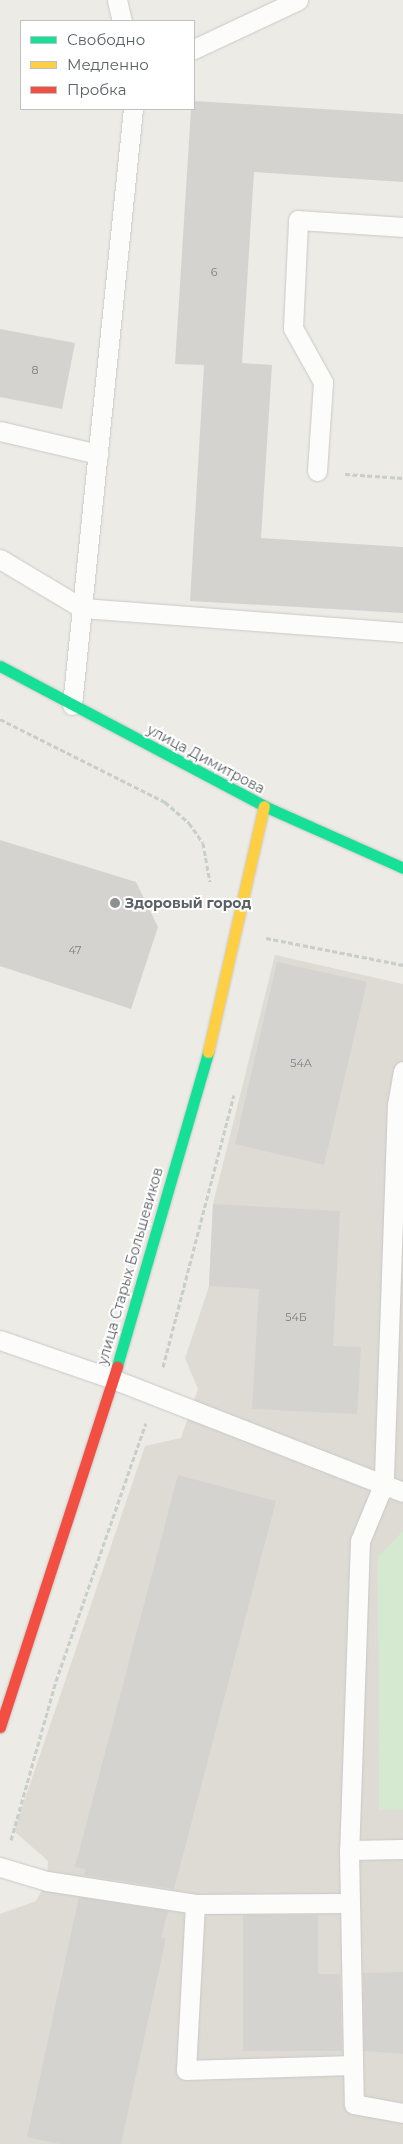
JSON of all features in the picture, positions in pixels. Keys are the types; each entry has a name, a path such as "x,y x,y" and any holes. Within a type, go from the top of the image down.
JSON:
{"street":[{"name":"улица Димитрова","path":"0,666 264,806 403,868"},
{"name":"улица Старых Большевиков","path":"0,1727 113,1379 203,1072 264,806"}],"lane":[{"path":"117,0 122,20"},
{"path":"195,50 298,0"},
{"path":"72,705 133,110"},
{"path":"317,471 323,382 293,328 298,220 403,227"},
{"path":"0,431 98,454"},
{"path":"0,559 82,608 403,632"},
{"path":"403,1071 397,1104 384,1483 360,1541 348,1903 354,2104 403,2113"},
{"path":"0,1340 113,1379 190,1412 384,1483 403,1492"},
{"path":"349,1850 403,1849"},
{"path":"0,1867 47,1881 195,1904 348,1903"},
{"path":"195,1904 186,2070 352,2065"}],"path":[{"path":"317,471 403,478"},
{"path":"0,719 164,802 189,823 203,843 211,892"},
{"path":"265,938 403,965"}],"shaded area":[{"path":"275,955 403,984 403,2144 0,2144 0,1914 36,1901 47,1881 48,1861 14,1831 145,1446 181,1438 198,1389 185,1358 209,1286 213,1204"}],"green space":[{"path":"403,1531 403,1810 379,1810 378,1557"}],"building":[{"path":"195,101 403,114 403,182 254,172 242,363 272,365 261,538 403,547 403,613 190,601 204,365 175,364 191,110 195,110"},
{"path":"0,329 75,343 62,409 0,397"},
{"path":"0,840 136,882 158,927 131,1009 0,966"},
{"path":"277,962 367,982 324,1165 235,1144"},
{"path":"213,1204 340,1211 333,1346 361,1347 357,1414 252,1409 259,1289 209,1286"},
{"path":"178,1475 276,1501 174,1889 84,1875 85,1869 75,1867"},
{"path":"79,1897 168,1911 161,1937 166,1938 121,2144 60,2144 27,2137"},
{"path":"243,1915 318,1915 318,1974 340,1974 342,2051 243,2051"},
{"path":"403,1972 403,2054 364,2051 363,1973"}],"traffic: fast":[{"path":"0,666 264,806 403,868"},
{"path":"117,1366 208,1052"}],"traffic: slow":[{"path":"208,1052 264,806"}],"traffic: jam":[{"path":"0,1727 117,1366"}],"place":[{"name":"Здоровый город","path":"115,903"}]}
